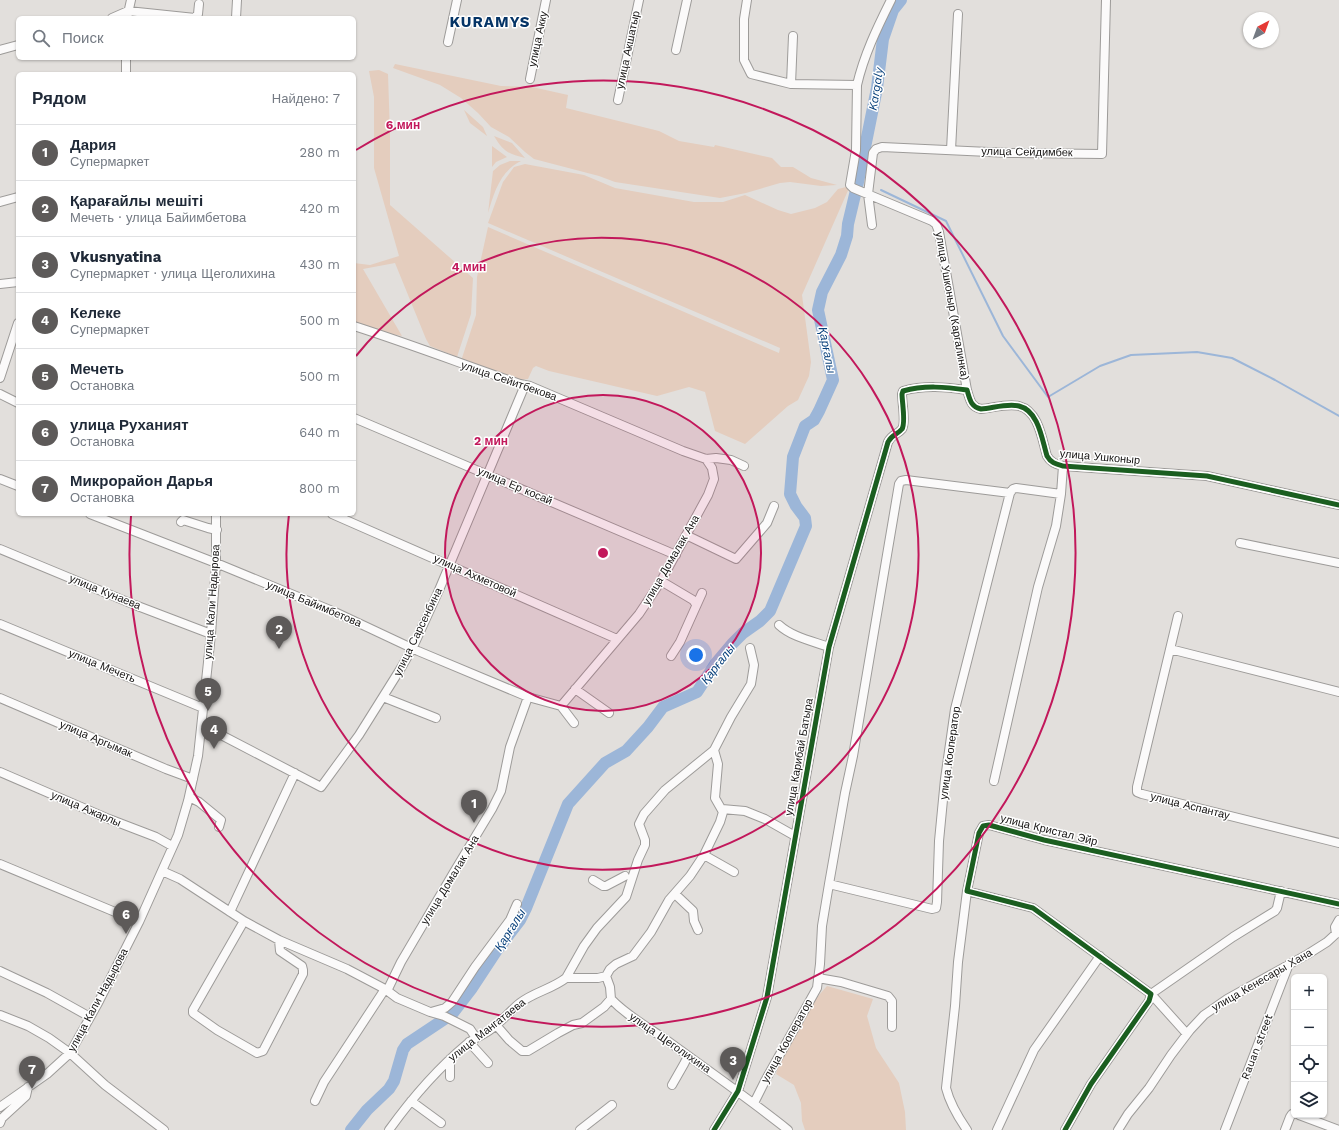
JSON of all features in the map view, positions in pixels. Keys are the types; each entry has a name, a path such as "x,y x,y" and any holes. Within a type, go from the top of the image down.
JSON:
{"street":[{"path":"131,0 128,14 162,16"},
{"path":"236,16 237,0"},
{"path":"448,42 457,0"},
{"name":"улица Акку","path":"530,79 546,0"},
{"name":"улица Акшатыр","path":"618,100 639,0"},
{"path":"676,50 687,0"},
{"path":"748,0 744,19 744,60 751,74 791,84 857,86 862,65 872,38 891,0"},
{"name":"улица Сейдимбек","path":"872,225 868,194 873,153 876,149 882,147 1010,153 1102,154 1106,0"},
{"path":"196,16 199,4"},
{"path":"951,150 958,14"},
{"path":"791,84 793,36"},
{"path":"0,50 16,46"},
{"path":"126,60 126,72"},
{"name":"улица Ушконыр (Каргалинка)","path":"857,86 856,150 850,186 912,212 936,224 940,232 967,390"},
{"path":"0,202 16,198"},
{"path":"0,284 16,282"},
{"name":"улица Сейитбекова","path":"356,327 409,344 457,363 530,386 706,460"},
{"path":"0,378 16,329"},
{"name":"улица Сарсенбина","path":"202,725 321,787 359,735 413,647 488,475 525,385"},
{"name":"улица Карибай Батыра","path":"714,1130 738,1091 767,997 829,647 888,442 891,436 902,429 903,426 903,391 913,388 948,387 967,390"},
{"name":"улица Ушконыр","path":"967,390 970,402 977,408 981,409 1013,406 1026,408 1035,419 1049,460 1063,466 1207,476 1339,505"},
{"path":"0,394 16,402"},
{"name":"улица Ер косай","path":"356,419 676,555"},
{"path":"706,460 716,458 731,460 744,466"},
{"name":"улица Домалак Ана","path":"561,706 639,614 662,581 708,495 714,478 712,468 706,460"},
{"path":"994,781 1038,587 1056,526 1061,494 1063,466"},
{"path":"0,479 16,485"},
{"name":"улица Кооператор","path":"754,1103 817,988 822,926 845,793 853,756 899,484 901,480 906,480 1010,494"},
{"name":"улица Кооператор","path":"829,884 932,909 936,908 938,902 939,841 945,779 956,709 1010,494 1013,488 1016,488 1061,494"},
{"path":"686,535 736,559 767,523 774,506"},
{"name":"улица Байимбетова","path":"95,516 216,563 335,612 413,647 418,651 528,697 561,706"},
{"name":"улица Кали Надырова","path":"0,1107 60,1063 70,1053 139,922 178,835 193,779 202,725 216,563 216,516"},
{"name":"улица Ахметовой","path":"337,516 617,640"},
{"path":"181,522 183,520 217,530"},
{"path":"1240,543 1339,564"},
{"name":"улица Кунаева","path":"0,549 135,605 211,634"},
{"path":"662,581 693,600 696,604"},
{"path":"671,656 680,642 702,593"},
{"name":"улица Аспантау","path":"1178,616 1137,787 1138,792 1339,843"},
{"name":"улица Мечеть","path":"0,624 204,708"},
{"path":"779,625 800,637 829,647"},
{"path":"593,880 603,886 606,886 626,876 638,860 646,845 639,824 644,814 665,790 714,750 731,717 751,684 754,666 750,648"},
{"path":"1170,649 1339,692"},
{"path":"575,689 608,713"},
{"path":"383,697 436,718"},
{"name":"улица Домалак Ана","path":"315,1101 324,1082 386,990 401,962 492,809 501,790 510,747 528,697"},
{"name":"улица Аргымак","path":"0,698 166,769 193,779"},
{"path":"561,706 574,723"},
{"path":"626,876 626,897 584,946 566,978 598,978 606,976 610,969 616,964 633,956 651,932 666,906 690,876 704,855 720,822 723,812 715,798 718,764 714,750"},
{"name":"улица Ажарлы","path":"0,772 102,816 156,837 172,846"},
{"path":"230,912 295,773"},
{"path":"189,797 199,802 221,820 220,826"},
{"path":"722,808 745,811 779,826 795,836"},
{"name":"улица Кристал Эйр","path":"967,1130 958,1117 949,1099 946,1088 958,962 967,891 979,833 983,826 989,825 1044,840 1339,904"},
{"path":"704,855 734,872"},
{"path":"0,864 139,922"},
{"path":"162,871 185,882 244,921 279,940 347,969 386,990 397,998 470,1029 472,1040 488,1063"},
{"path":"967,891 1034,908 1151,994 1187,1034"},
{"path":"1065,1130 1091,1084 1149,1001 1151,994 1233,937 1275,911 1281,891"},
{"path":"675,894 693,911 694,921 698,930"},
{"path":"430,1012 445,1008 452,1002 475,967 510,920 517,904"},
{"path":"1337,933 1335,927 1339,920"},
{"path":"244,921 193,1010 193,1013 217,1030 257,1053 263,1050 303,974 302,966 280,951 279,940"},
{"name":"улица Кенесары Хана","path":"1118,1130 1171,1055 1204,1015 1226,1000 1328,942 1337,933"},
{"path":"997,1130 1034,1050 1100,956"},
{"name":"Rauan street","path":"1225,1130 1289,964"},
{"path":"0,971 47,993 90,1017"},
{"path":"496,1025 522,1052 528,1051 573,1025 582,1023 604,1007 610,999 610,987 606,976"},
{"name":"улица Мангатаева","path":"389,1130 427,1082 472,1040 496,1025 520,1003 566,978"},
{"path":"818,978 841,982 888,996 892,1001 892,1027"},
{"name":"улица Щеголихина","path":"610,999 628,1015 738,1091 788,1130"},
{"path":"0,1015 28,1026 49,1038 70,1053 105,1085 164,1130"},
{"path":"672,1084 688,1056"},
{"path":"450,1059 450,1076"},
{"path":"0,1122 2,1118 26,1096 28,1087"},
{"path":"411,1101 441,1123"},
{"path":"580,1130 612,1105"},
{"path":"1285,1130 1291,1116"},
{"path":"1307,1118 1339,1130"}],"shaded area":[{"path":"395,64 501,86 532,87 568,95 566,108 659,131 679,141 714,147 715,145 772,158 781,167 793,167 811,178 837,185 821,186 790,182 780,183 746,193 720,198 615,182 599,176 534,159 509,137 491,127 461,98 440,85 393,68"},
{"path":"379,70 388,74 390,205 473,278 471,314 457,357 430,346 395,263 363,269 402,336 386,333 356,323 356,263 370,265 399,256 374,168 374,97 369,71"},
{"path":"464,110 483,127 487,136 470,123"},
{"path":"494,136 512,143 525,158 506,151"},
{"path":"492,146 507,157 496,162 492,167"},
{"path":"510,161 521,161 508,171 499,183 488,213 493,171 500,165"},
{"path":"525,164 584,175 615,188 694,202 723,202 745,195 778,210 791,214 815,208 827,202 838,189 850,186 802,295 811,362 809,376 798,400 788,406 745,444 715,431 705,392 689,387 657,396 549,371 536,366 533,368 528,379 518,380 461,361 476,315 477,277 488,227 779,353 780,348 488,223 503,182 514,167"},
{"path":"827,986 873,999 867,1016 876,1048 899,1083 905,1112 906,1130 805,1130 802,1121 801,1103 794,1085 776,1074 780,1061 812,1003"}],"waterway":[{"name":"Қарғалы","path":"351,1130 367,1110 389,1089 394,1081 403,1050 407,1044 452,1014 520,920 568,804 605,763 626,751 648,727 663,707 697,692 716,663 732,644 770,611 806,526 805,518 796,506 790,494 793,457 805,426 814,420 833,380 818,310 822,292 841,255 847,236 848,224 877,88 883,39 893,10 901,0"},
{"path":"881,190 946,221 1003,336 1048,397 1100,366 1131,355 1197,352 1232,358 1339,416"}],"cycle path":[{"path":"714,1130 738,1091 767,997 829,647 888,442 891,437 902,429 903,426 903,391 935,387 967,390 973,405 981,409 1010,405 1015,405 1026,409 1039,427 1047,456 1052,462 1063,466 1207,476 1339,505"},
{"path":"1065,1130 1091,1084 1149,1001 1151,994 1033,908 967,891 979,833 983,826 989,825 1044,840 1339,904"}],"place":[{"name":"Қарағайлы мешіті","path":"279,649"},
{"name":"Мечеть","path":"208,711"},
{"name":"Келеке","path":"214,749"},
{"name":"Дария","path":"474,823"},
{"name":"улица Руханият","path":"126,934"},
{"name":"Vkusnyatina","path":"733,1080"},
{"name":"Микрорайон Дарья","path":"32,1089"}],"district":[{"name":"KURAMYS","path":"490,22"}],"water label":[{"name":"Kargaly","path":"876,89"}]}
